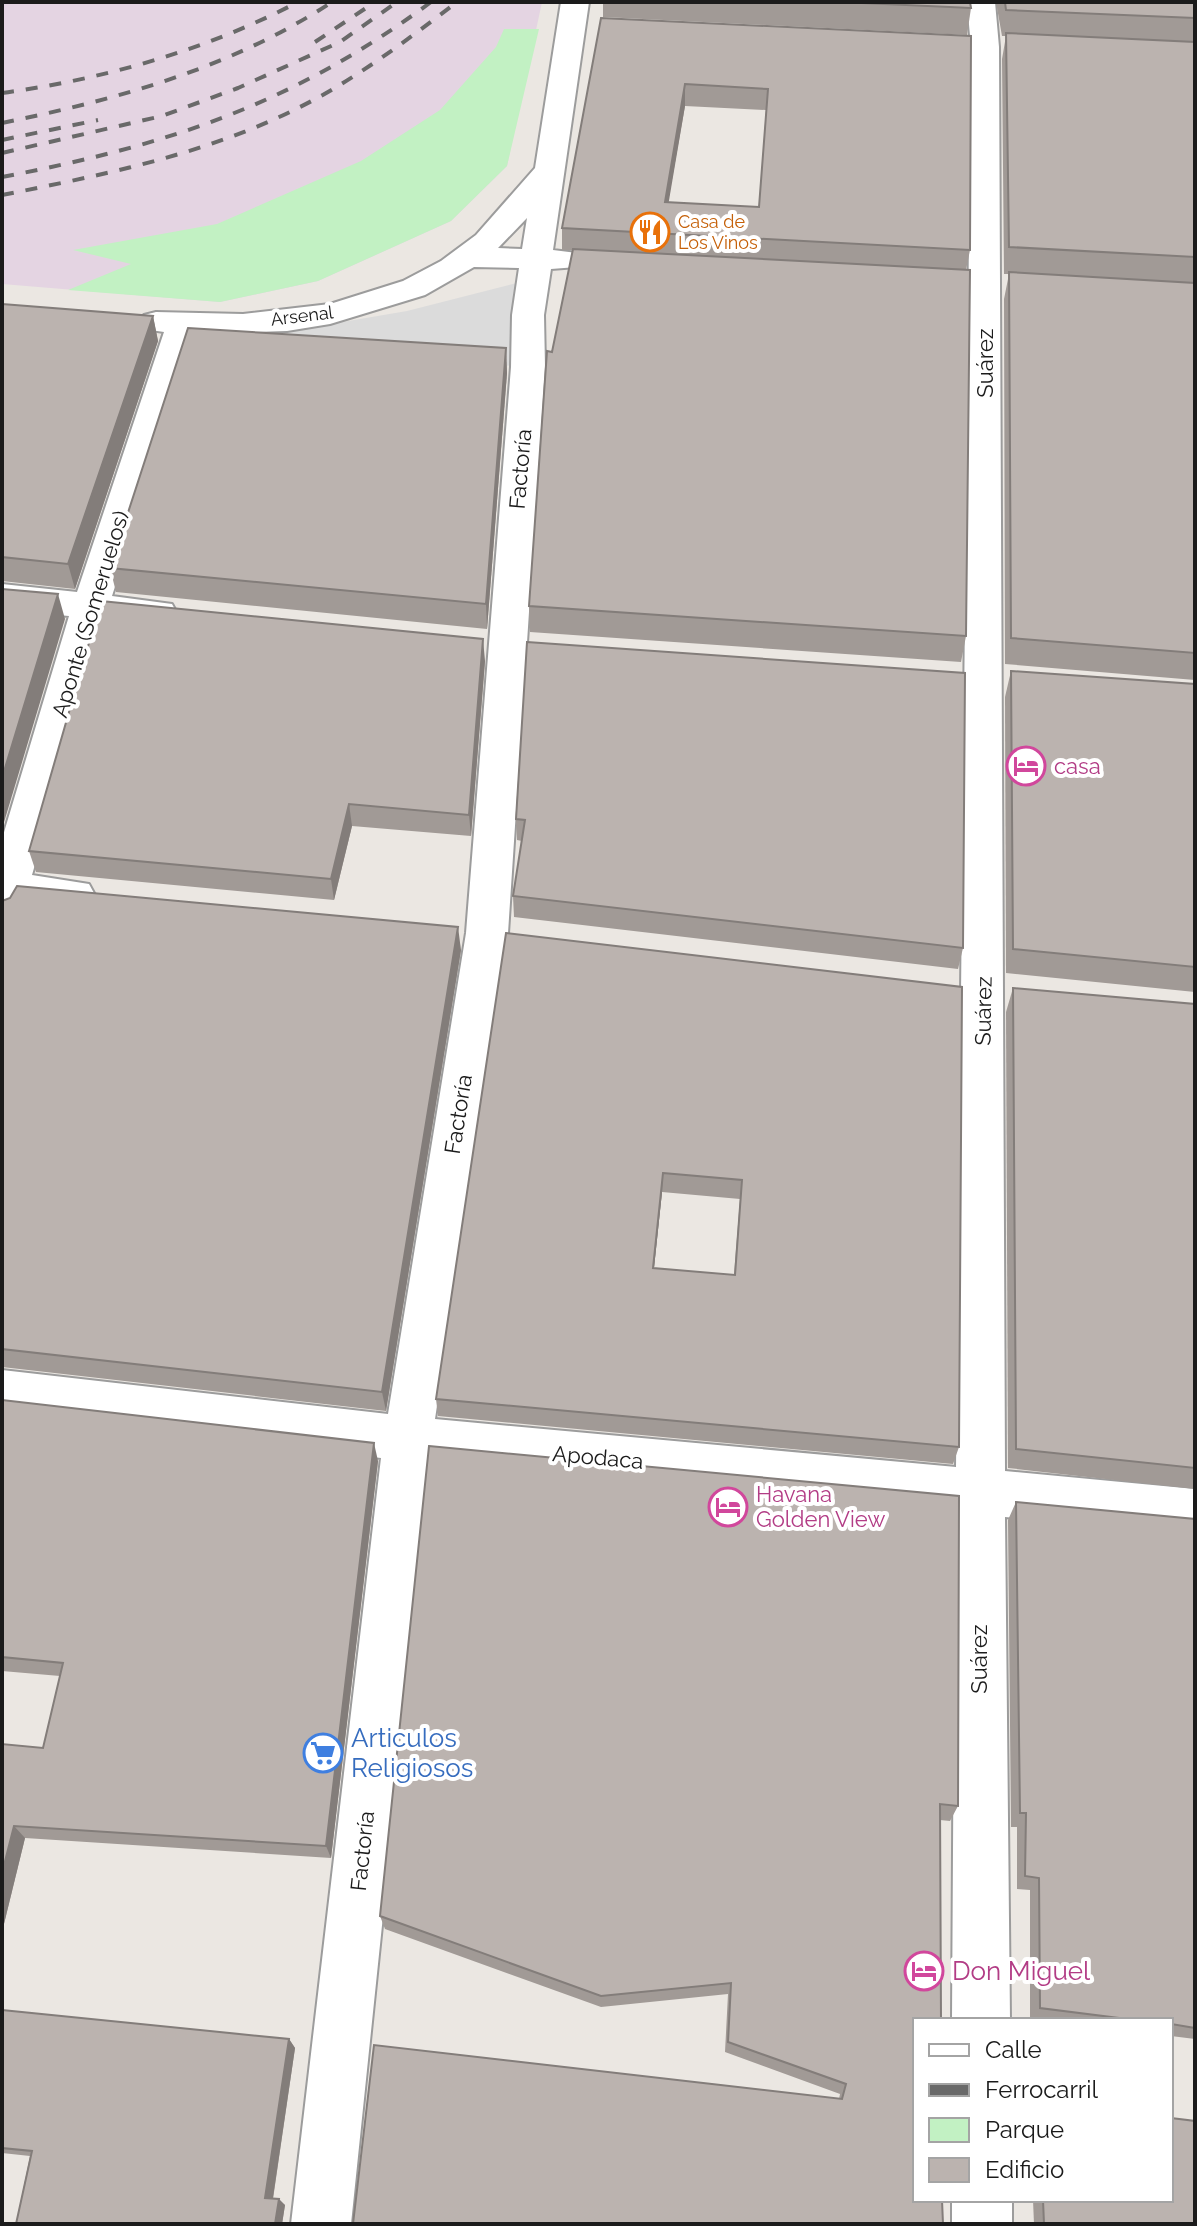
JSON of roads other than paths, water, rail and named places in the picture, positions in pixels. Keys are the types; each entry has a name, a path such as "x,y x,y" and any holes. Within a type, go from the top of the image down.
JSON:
{"street":[{"name":"Suárez","path":"981,2 984,47 985,682 999,993 978,1493 981,2018"},
{"path":"574,15 605,29"},
{"name":"Factoría","path":"321,2224 408,1439 487,933 528,367 528,315 574,15"},
{"name":"Arsenal","path":"123,320 183,324 281,320 359,309 426,283 468,257 490,240 551,168"},
{"path":"468,257 599,262"},
{"name":"Aponte (Someruelos)","path":"4,895 90,607 183,324"},
{"path":"2,597 198,617"},
{"path":"4,895 116,899"},
{"path":"937,986 999,993"},
{"name":"Apodaca","path":"2,1392 408,1439 1195,1512"},
{"path":"982,2202 982,2224"}],"railway":[{"path":"2,93 79,80 154,60 227,34 298,2"},
{"path":"2,123 131,92 214,63 294,25 332,2"},
{"path":"315,42 375,2"},
{"path":"2,153 162,116 238,88 340,42 397,2"},
{"path":"2,177 120,150 227,116 329,68 431,2"},
{"path":"2,195 154,161 265,123 341,84 457,2"},
{"path":"2,140 98,120"}],"place":[{"name":"Casa de Los Vinos","path":"650,232"},
{"name":"casa","path":"1026,766"},
{"name":"Havana Golden View","path":"728,1507"},
{"name":"Articulos Religiosos","path":"323,1753"},
{"name":"Don Miguel","path":"924,1971"}]}
